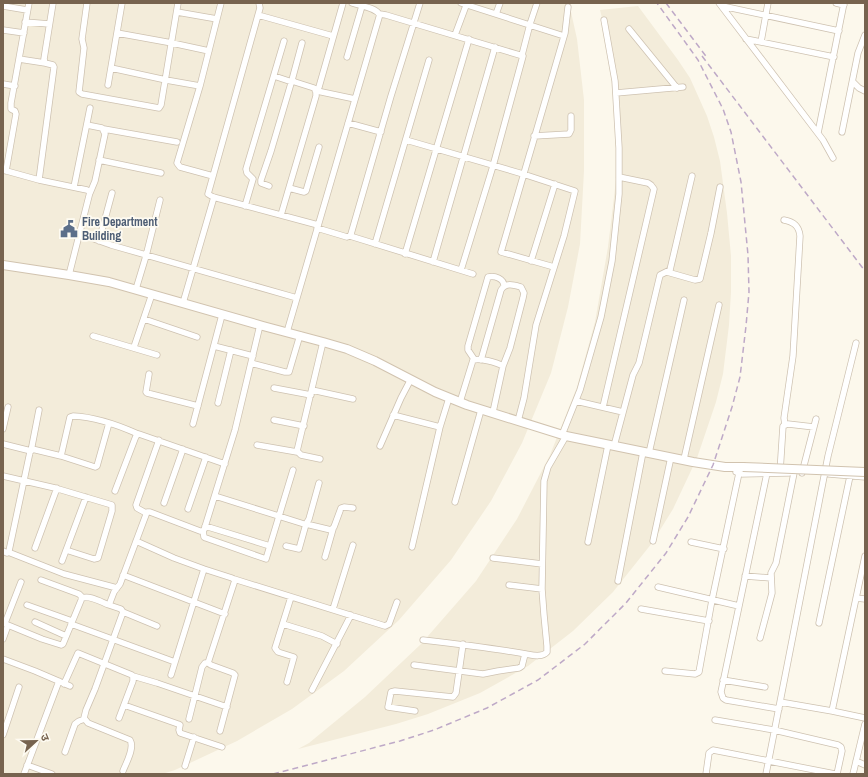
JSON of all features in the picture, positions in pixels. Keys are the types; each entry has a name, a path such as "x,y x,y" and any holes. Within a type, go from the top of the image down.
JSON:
{"main road":[{"path":"3,265 109,282 347,349 375,361 449,398 481,410 493,412 564,436 684,460 739,469 865,472"}],"street":[{"path":"29,3 11,108 16,114 5,171 87,190 90,193"},
{"path":"45,63 44,59 53,3"},
{"path":"87,3 82,38 84,48 79,88 80,93 159,108 162,105 178,3"},
{"path":"108,85 122,3"},
{"path":"213,176 180,167 177,163 200,86 221,3"},
{"path":"259,3 260,6 258,15 208,194 473,274"},
{"path":"281,215 343,3"},
{"path":"352,3 378,12 380,15 383,14 522,55"},
{"path":"350,236 420,3"},
{"path":"496,14 500,3"},
{"path":"461,270 493,166 523,58 522,55 530,24 537,3"},
{"path":"761,42 768,3"},
{"path":"818,134 844,4 836,3"},
{"path":"456,35 465,4 564,36"},
{"path":"721,4 766,16 839,31"},
{"path":"721,4 826,144 833,158"},
{"path":"3,6 27,10"},
{"path":"347,57 362,6"},
{"path":"554,267 500,252 564,36 568,7"},
{"path":"177,12 217,19"},
{"path":"258,15 333,36"},
{"path":"287,332 380,15"},
{"path":"423,640 504,649 542,656 547,650 542,589 543,498 545,476 564,436 592,353 612,261 619,178 619,148 616,93 612,61 604,20"},
{"path":"26,22 49,24"},
{"path":"616,93 680,87 629,29"},
{"path":"3,30 24,33"},
{"path":"117,33 209,51"},
{"path":"842,132 858,53 865,35"},
{"path":"405,254 469,39"},
{"path":"746,39 834,57"},
{"path":"245,206 253,179 247,173 246,169 284,41"},
{"path":"269,186 261,183 261,180 292,81 302,43"},
{"path":"433,262 495,47"},
{"path":"19,58 53,65 54,67 39,180"},
{"path":"375,244 429,60"},
{"path":"111,68 200,86"},
{"path":"274,76 314,88 317,91 355,99"},
{"path":"853,82 865,91"},
{"path":"3,84 15,86"},
{"path":"74,187 90,108"},
{"path":"534,136 570,133 571,116"},
{"path":"348,123 381,132"},
{"path":"87,126 177,142"},
{"path":"69,275 90,193 93,188 104,129"},
{"path":"406,140 574,190 575,194 536,325 524,398 518,421"},
{"path":"289,188 304,192 306,191 319,147"},
{"path":"99,160 161,173"},
{"path":"668,272 670,270 692,176"},
{"path":"603,407 654,189 652,185 648,183 619,178"},
{"path":"531,261 555,184"},
{"path":"588,542 611,446 623,412 633,375 639,363 660,275 668,272 694,280 700,279 720,187"},
{"path":"99,241 112,193"},
{"path":"183,302 214,197"},
{"path":"136,289 160,200"},
{"path":"780,473 782,430 785,425 784,418 793,356 800,236 797,225 791,221 784,220"},
{"path":"80,234 146,255 297,298"},
{"path":"503,366 474,359 468,350 468,346 488,277 492,276 502,280 504,286"},
{"path":"481,360 501,290 504,286 510,284 521,287 524,293 511,343 503,366 493,412"},
{"path":"134,347 152,294"},
{"path":"618,581 646,452 684,300"},
{"path":"684,460 719,305"},
{"path":"193,424 222,314"},
{"path":"144,319 197,337"},
{"path":"260,325 235,430 204,529 204,537 263,559 266,558 293,470"},
{"path":"252,363 289,372 300,335"},
{"path":"93,336 157,355"},
{"path":"298,452 323,342"},
{"path":"766,774 828,456 856,343"},
{"path":"214,346 253,356"},
{"path":"218,403 231,350"},
{"path":"460,402 471,363 474,359"},
{"path":"150,374 146,388 147,393 198,406"},
{"path":"380,446 393,415 411,379"},
{"path":"274,388 352,399"},
{"path":"412,547 440,427 449,398"},
{"path":"576,401 623,412"},
{"path":"3,430 8,407"},
{"path":"39,410 24,480 6,552 64,574 116,588"},
{"path":"455,502 481,410"},
{"path":"393,415 440,427"},
{"path":"61,456 71,416 74,416 109,423 225,464"},
{"path":"802,473 816,419"},
{"path":"274,420 304,426"},
{"path":"3,444 30,451 34,449 96,466 98,464 109,423"},
{"path":"785,425 788,424 814,427"},
{"path":"115,491 127,458 138,434"},
{"path":"159,440 136,505 137,508 146,513 150,512 189,528 204,529 270,546"},
{"path":"257,445 298,452 301,455 320,459"},
{"path":"164,503 183,449"},
{"path":"188,509 206,457"},
{"path":"653,541 671,457"},
{"path":"665,671 695,674 700,672 712,600 724,549 739,469 767,473 802,473 865,477"},
{"path":"767,473 721,692 723,698 779,709"},
{"path":"760,638 772,593 771,578 776,563 794,473"},
{"path":"3,476 57,488 111,504 113,507 98,558 94,559 66,550"},
{"path":"819,623 850,476"},
{"path":"286,546 298,549 309,519 319,483"},
{"path":"35,548 57,488"},
{"path":"215,496 302,524 329,530 333,529"},
{"path":"62,561 86,497"},
{"path":"325,558 333,529 341,508 353,508"},
{"path":"109,605 116,588 120,584 146,513"},
{"path":"136,541 174,558 204,569 386,626 389,624 397,602"},
{"path":"690,542 724,549"},
{"path":"333,609 353,545"},
{"path":"832,711 865,556"},
{"path":"493,558 542,564"},
{"path":"171,675 204,569"},
{"path":"123,575 225,614"},
{"path":"745,576 771,578"},
{"path":"189,719 202,667 208,662 235,583 234,579"},
{"path":"42,580 78,594 83,598 90,598 120,609 123,612 157,626"},
{"path":"3,638 5,624 21,582"},
{"path":"509,585 542,589"},
{"path":"658,587 739,606"},
{"path":"287,682 294,657 278,652 275,648 291,597"},
{"path":"5,624 42,639 60,645 63,644 80,600 83,598"},
{"path":"856,598 865,599"},
{"path":"27,605 112,640 175,662"},
{"path":"641,609 708,621"},
{"path":"123,612 84,715 88,723 132,742 123,771"},
{"path":"312,690 352,615"},
{"path":"35,622 66,636"},
{"path":"283,624 322,636 337,644"},
{"path":"415,710 388,707 390,692 395,691 453,697 456,693 462,644"},
{"path":"24,774 78,653 133,676 227,707"},
{"path":"414,665 483,674 519,668 522,666 525,654"},
{"path":"3,659 65,684"},
{"path":"208,662 211,665 235,675 220,731"},
{"path":"119,718 133,676"},
{"path":"723,680 765,687"},
{"path":"3,735 19,687"},
{"path":"780,702 865,718"},
{"path":"124,705 178,724 180,725 179,732 222,747"},
{"path":"65,752 75,724 85,719"},
{"path":"706,774 709,753 713,750 768,762 836,774 842,751 841,747 838,745 774,730 715,720"},
{"path":"853,774 864,734 865,724"},
{"path":"185,766 194,738"},
{"path":"856,760 865,765"},
{"path":"27,765 52,774"}],"shaded area":[{"path":"3,3 569,3 577,39 584,100 584,171 580,244 568,307 551,373 522,443 491,501 451,560 399,620 344,671 292,709 237,741 175,770 162,774 3,774"},
{"path":"638,6 690,78 707,116 720,161 727,213 731,256 731,292 729,325 723,374 716,402 697,458 673,509 652,543 613,592 573,631 528,666 480,693 428,714 396,724 298,749 309,743 365,697 421,644 476,581 517,519 550,455 577,387 595,322 608,247 617,172 614,101 607,38 600,10"}],"railway":[{"path":"273,774 400,741 434,730 487,708 538,680 585,644 626,603 666,553 688,517 713,465 740,377 749,292 748,255 741,182 731,132 723,109 698,60 657,3"},
{"path":"666,3 708,59"},
{"path":"702,56 865,271"}],"place":[{"name":"Fire Department Building","path":"69,229"}]}
